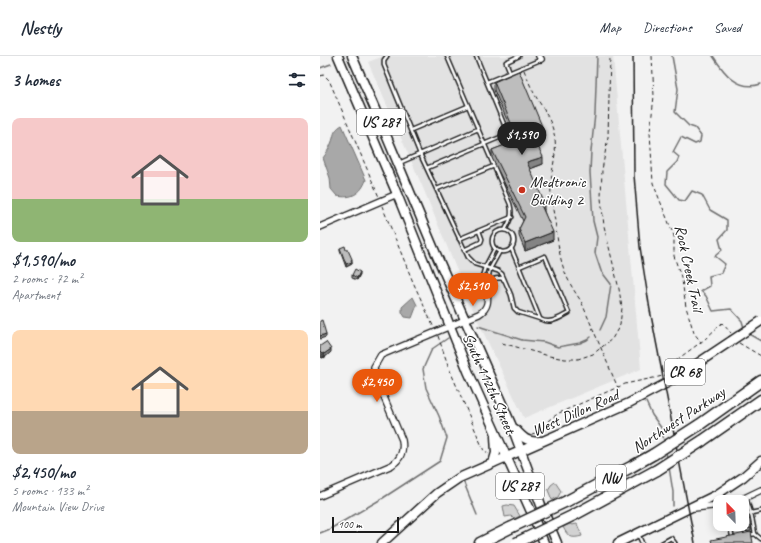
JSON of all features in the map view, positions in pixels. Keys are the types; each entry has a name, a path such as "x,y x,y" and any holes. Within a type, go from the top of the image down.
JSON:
{"highway":[{"name":"Northwest Parkway","path":"480,543 567,500 654,454 699,425 760,382"},
{"name":"Northwest Parkway","path":"516,543 657,470 761,400"}],"main road":[{"name":"South 112th Street","path":"338,56 397,194 457,323 511,424 541,505 557,543"},
{"name":"South 112th Street","path":"352,56 409,189 494,429 544,543"},
{"path":"397,194 409,189"},
{"name":"West Dillon Road","path":"382,543 437,493 459,478 607,414 645,395 671,381 761,321"},
{"path":"511,424 526,440 536,442 547,440"},
{"path":"493,463 496,453 494,429"},
{"path":"618,543 730,487 761,461"}],"street":[{"path":"320,227 397,194"},
{"path":"320,496 392,465 400,458 402,440 375,376 374,367 381,355 385,352 479,314 486,308 488,302 487,289"},
{"path":"749,496 761,490"},
{"path":"688,509 713,506"}],"lane":[{"path":"387,56 384,60 384,65 410,130 468,258 475,264 502,274 512,295 514,308 518,312 545,322 550,322 569,314 545,256 519,267"},
{"path":"447,56 510,204 512,217 506,230"},
{"path":"476,56 513,146"},
{"path":"510,72 506,62 519,56"},
{"path":"487,82 540,58"},
{"path":"410,130 468,106"},
{"path":"398,163 478,129"},
{"path":"427,168 508,134"},
{"path":"437,189 494,166"},
{"path":"459,239 512,217"},
{"path":"499,230 506,230 510,232 514,238 514,242 511,248 505,252 495,248 492,242 494,235 499,230"},
{"path":"464,250 481,242 482,238 479,231"},
{"path":"487,289 482,277 485,267 495,248"},
{"path":"511,248 540,319"},
{"path":"487,289 487,279 490,269 500,251"},
{"path":"487,289 490,281 496,278 501,278 505,281"},
{"path":"749,507 755,534 761,539"},
{"path":"751,513 761,511"},
{"path":"726,537 734,537 732,531"},
{"path":"638,534 642,543"},
{"path":"748,535 755,534"},
{"path":"662,543 671,538 675,543"}],"path":[{"path":"502,343 565,359 578,359 593,354 612,339 620,325 622,308 604,226 601,198 602,170 608,130 610,56"},
{"name":"Rock Creek Trail","path":"618,388 632,382 663,376 669,373 676,361 701,342 694,333 686,307 682,280 674,256 674,236 653,183 650,132 654,96 652,56"},
{"path":"523,67 537,99 548,116 552,125 555,139 551,192 560,260 564,272 578,297 582,301 618,388 559,413 549,420 538,432 526,440"},
{"path":"440,341 449,368 484,451 490,454"}],"shaded area":[{"path":"384,56 613,56 641,369 524,418 476,317 423,188 368,62"},
{"path":"342,125 366,180 358,192 347,197 337,196 331,189 330,178 323,158 330,146 335,131"},
{"path":"413,297 417,305 412,318 405,317 402,312 402,307"},
{"path":"555,482 561,491 558,497 552,500 548,490"},
{"path":"503,506 514,506 520,516 514,519 511,516 505,517"},
{"path":"570,524 577,524 582,536 572,537 568,535 563,527"}],"building":[{"path":"519,71 544,131 533,136 543,157 527,162 544,202 541,205 553,232 525,243 519,229 525,217 492,150 518,140 494,82"},
{"path":"345,246 352,259 352,262 346,264 340,248"},
{"path":"355,269 360,272 357,278 352,275"},
{"path":"322,320 326,334 320,336 320,321"},
{"path":"326,342 331,349 322,354 320,352 320,346"},
{"path":"749,519 751,528 749,528"},
{"path":"751,532 753,543 712,543 711,540"}],"waterway":[{"path":"597,56 595,114 590,172 593,221 597,237 595,253 601,271 611,284 606,317 600,330"},
{"path":"672,56 678,89 675,112 689,126 695,128 701,136 700,142 695,144 681,137 673,152 679,157 677,162 667,172 666,184 679,200 685,201 692,191 702,195 710,210 727,220 727,230 719,239 722,250 715,256 725,264 721,273 709,276 710,286 701,291 706,296 713,311 731,309 742,321 744,328"},
{"path":"713,56 722,69 732,79 745,85 753,86 761,84"},
{"path":"320,68 331,64"},
{"path":"478,326 522,340 544,342 558,347 580,343 591,337"},
{"path":"747,333 761,341"},
{"path":"320,533 330,529 383,498 440,461 447,438 426,388 423,369 432,349 448,338"},
{"path":"646,402 652,415 662,429 664,442"},
{"path":"666,451 667,459"},
{"path":"669,467 673,492 673,506"},
{"path":"464,483 477,515"}],"railway":[{"path":"633,56 634,175 640,247 650,310 695,543"}],"place":[{"name":"Medtronic Building 2","path":"522,190"}]}
